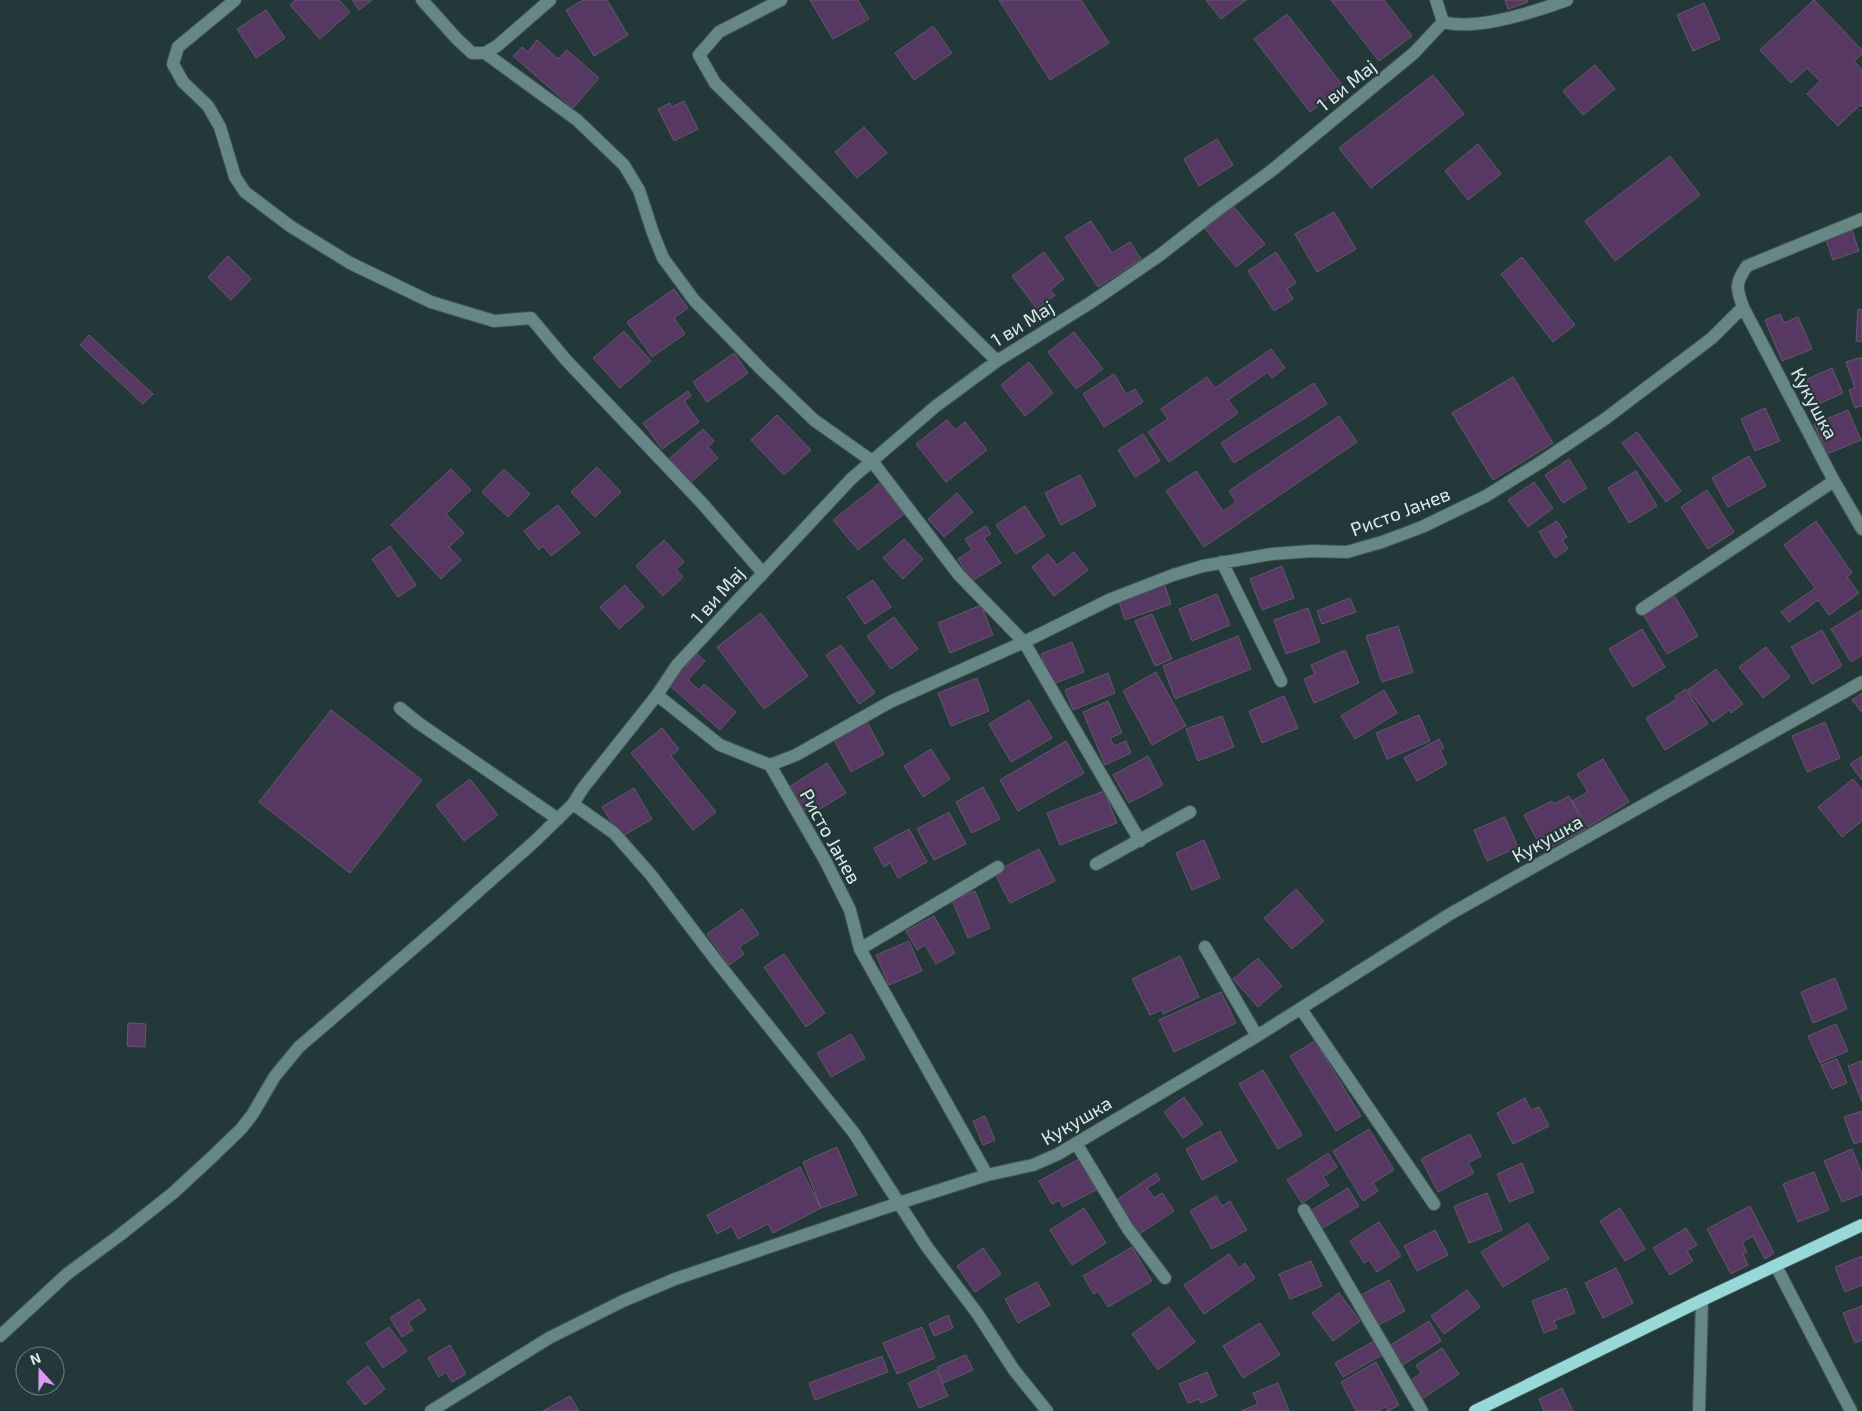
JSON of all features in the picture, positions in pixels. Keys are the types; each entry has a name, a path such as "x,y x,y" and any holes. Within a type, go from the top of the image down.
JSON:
{"main road":[{"path":"1475,1411 1702,1300 1862,1225"}],"street":[{"path":"235,0 178,47 173,64 183,82 208,106 220,127 235,177 246,192 290,226 350,263 431,302 494,321 531,318 566,360 700,502 763,573"},
{"path":"422,0 457,39 472,52 485,54 577,120 624,165 639,190 663,258 694,300 814,420 872,461 959,575 1024,642 1140,840"},
{"path":"485,54 497,46 550,0"},
{"path":"781,0 719,32 699,55 715,82 997,361"},
{"path":"1436,0 1442,22 1456,25 1484,23 1548,7 1567,0"},
{"name":"1 ви Мај","path":"0,1336 67,1274 173,1193 241,1129 252,1115 275,1076 299,1047 444,922 574,804 583,788 657,695 677,665 850,479 936,406 997,361 1090,303 1160,255 1271,171 1414,53 1442,22"},
{"name":"Кукушка","path":"1862,219 1748,266 1738,280 1738,292 1743,307 1834,481 1862,529"},
{"name":"Ристо Јанев","path":"987,1175 860,949 850,910 826,862 770,765 796,755 890,702 1024,642 1111,599 1173,575 1222,562 1272,554 1312,551 1347,552 1382,542 1430,524 1486,496 1605,419 1712,338 1743,307"},
{"path":"1642,609 1834,481"},
{"path":"1222,562 1281,681"},
{"name":"Кукушка","path":"431,1411 549,1338 623,1300 675,1279 899,1203 987,1175 1033,1165 1076,1143 1257,1036 1450,914 1862,682"},
{"path":"657,695 720,745 770,765"},
{"path":"400,708 417,722 558,819"},
{"path":"574,804 614,833 651,875 718,963 854,1133 927,1247 977,1314 1014,1370 1047,1411"},
{"path":"1096,864 1190,812"},
{"path":"860,949 998,867"},
{"path":"1205,947 1257,1036"},
{"path":"1300,1009 1434,1204"},
{"path":"1076,1143 1128,1229 1164,1278"},
{"path":"1304,1210 1422,1411"},
{"path":"1776,1266 1851,1411"},
{"path":"1699,1411 1702,1300"}],"building":[{"path":"295,0 339,0 350,12 320,39 290,5"},
{"path":"352,0 372,0 359,10"},
{"path":"583,0 607,0 628,35 594,56 566,10"},
{"path":"810,0 858,0 869,19 833,39"},
{"path":"999,0 1081,0 1109,43 1050,80"},
{"path":"1206,0 1246,0 1221,19"},
{"path":"1331,0 1384,0 1412,36 1379,61"},
{"path":"1505,0 1527,0 1528,2 1508,9"},
{"path":"1814,0 1862,50 1862,54 1854,61 1862,70 1862,107 1860,105 1838,126 1807,94 1820,81 1807,68 1791,83 1760,50"},
{"path":"1704,3 1720,39 1693,51 1677,15"},
{"path":"266,10 285,38 256,58 237,29"},
{"path":"1287,14 1343,86 1310,112 1254,39"},
{"path":"933,26 952,53 914,80 895,53"},
{"path":"537,40 558,59 567,50 599,78 573,108 513,56 522,47 528,52"},
{"path":"1595,65 1615,89 1583,115 1563,91"},
{"path":"1433,75 1464,114 1371,188 1339,148"},
{"path":"684,101 698,129 674,141 658,109 670,103 672,107"},
{"path":"864,127 887,153 857,178 835,152"},
{"path":"1217,139 1233,165 1199,186 1184,159"},
{"path":"1478,144 1501,174 1468,200 1445,171"},
{"path":"1670,156 1700,195 1615,261 1585,221"},
{"path":"1233,206 1265,244 1236,267 1205,229"},
{"path":"1334,212 1356,249 1317,272 1295,234"},
{"path":"1091,221 1112,253 1130,242 1141,259 1098,287 1065,237"},
{"path":"1852,230 1859,251 1833,260 1826,240"},
{"path":"1044,252 1064,279 1050,290 1055,295 1037,309 1012,276"},
{"path":"1276,252 1296,283 1287,289 1293,299 1274,311 1248,271"},
{"path":"228,256 251,279 231,300 208,277"},
{"path":"1522,257 1575,325 1553,342 1501,274"},
{"path":"674,289 688,308 674,318 685,334 652,357 627,322"},
{"path":"1858,309 1862,310 1862,342 1856,341"},
{"path":"1780,314 1784,323 1798,317 1812,349 1782,361 1765,320"},
{"path":"624,331 651,361 620,388 593,358"},
{"path":"1074,332 1103,369 1076,389 1048,352"},
{"path":"89,335 153,394 143,404 80,345"},
{"path":"1271,349 1285,368 1272,378 1268,372 1228,400 1238,413 1169,462 1148,432 1168,419 1161,409 1207,377 1215,388"},
{"path":"734,353 748,373 707,402 693,382"},
{"path":"1862,358 1862,406 1855,408 1849,390 1855,388 1846,362"},
{"path":"1029,362 1053,393 1025,416 1001,385"},
{"path":"1832,368 1843,393 1814,406 1803,381"},
{"path":"1114,374 1126,394 1135,389 1143,402 1104,427 1083,394"},
{"path":"1513,377 1553,443 1493,480 1452,413"},
{"path":"1314,383 1327,404 1234,463 1221,443"},
{"path":"688,391 691,396 684,401 699,422 662,449 643,423"},
{"path":"1765,408 1780,441 1755,451 1741,419"},
{"path":"1848,410 1861,440 1827,454 1814,424"},
{"path":"777,415 811,450 784,475 751,440"},
{"path":"1339,416 1357,442 1204,547 1166,491 1196,471 1223,511 1236,502 1229,491"},
{"path":"947,420 955,430 965,422 987,450 946,482 916,444"},
{"path":"703,429 714,441 708,447 718,458 690,483 669,459"},
{"path":"1637,432 1681,491 1666,502 1622,443"},
{"path":"1143,434 1160,461 1135,477 1118,450"},
{"path":"1749,456 1766,486 1728,507 1712,478"},
{"path":"1569,459 1587,488 1563,503 1545,475"},
{"path":"597,467 621,492 595,517 571,492"},
{"path":"451,469 471,490 446,514 464,533 449,547 461,560 441,579 391,525"},
{"path":"504,469 530,494 508,517 482,492"},
{"path":"1636,471 1657,506 1629,523 1608,488"},
{"path":"1080,475 1096,506 1061,525 1045,493"},
{"path":"1534,482 1553,508 1528,527 1508,500"},
{"path":"880,483 904,514 858,550 833,520"},
{"path":"1707,490 1734,532 1708,549 1681,507"},
{"path":"957,493 973,512 944,537 928,519"},
{"path":"558,505 580,533 551,556 543,546 539,550 524,531"},
{"path":"1025,506 1045,536 1016,554 996,525"},
{"path":"1557,521 1567,537 1562,540 1568,549 1555,558 1539,532"},
{"path":"1816,521 1852,573 1847,577 1859,593 1829,615 1818,600 1789,622 1781,612 1815,588 1784,545"},
{"path":"986,526 991,534 984,538 1001,563 972,581 958,559 972,550 965,539"},
{"path":"904,539 923,559 903,579 883,558"},
{"path":"664,540 684,562 676,569 683,577 663,596 636,566"},
{"path":"390,546 416,585 398,597 372,559"},
{"path":"1074,552 1088,570 1054,596 1032,567 1048,554 1057,565"},
{"path":"1282,566 1294,598 1262,610 1250,579"},
{"path":"873,580 891,607 865,624 847,597"},
{"path":"1164,583 1171,604 1125,620 1118,599"},
{"path":"625,585 644,607 619,629 600,607"},
{"path":"1217,594 1230,625 1192,641 1179,609"},
{"path":"1674,595 1698,636 1667,654 1643,614"},
{"path":"1350,598 1356,612 1322,624 1317,611"},
{"path":"981,605 993,635 950,653 938,623"},
{"path":"1308,608 1320,642 1286,654 1274,620"},
{"path":"1862,610 1862,655 1851,662 1831,629"},
{"path":"761,613 808,676 764,709 717,647"},
{"path":"1152,614 1172,659 1155,666 1135,621"},
{"path":"894,617 918,649 891,669 867,636"},
{"path":"1398,626 1413,672 1382,682 1366,636"},
{"path":"1642,629 1665,667 1633,687 1609,649"},
{"path":"1822,630 1842,666 1812,684 1791,647"},
{"path":"1238,636 1251,669 1175,699 1163,666"},
{"path":"1072,642 1084,672 1053,684 1041,654"},
{"path":"841,645 875,693 859,704 826,655"},
{"path":"1766,647 1790,677 1763,698 1739,667"},
{"path":"1345,650 1359,683 1314,703 1304,679 1315,674 1311,665"},
{"path":"697,654 705,661 688,680 699,690 704,684 736,712 720,730 669,685"},
{"path":"1716,669 1743,704 1731,713 1729,710 1713,722 1688,690"},
{"path":"1156,672 1186,726 1152,745 1123,691"},
{"path":"1108,673 1115,693 1073,710 1065,690"},
{"path":"977,678 989,711 951,726 938,693"},
{"path":"1686,689 1708,724 1665,750 1646,718 1677,699 1675,696"},
{"path":"1384,690 1397,713 1355,739 1341,716"},
{"path":"1862,693 1862,712 1852,700"},
{"path":"1284,696 1298,728 1262,743 1249,711"},
{"path":"1029,700 1052,738 1011,762 989,724"},
{"path":"1108,701 1122,733 1110,738 1114,746 1126,741 1131,753 1105,765 1083,712"},
{"path":"331,710 422,780 350,873 259,802"},
{"path":"1419,715 1430,741 1387,759 1376,733"},
{"path":"1222,716 1234,747 1198,761 1186,729"},
{"path":"867,722 884,754 851,772 834,740"},
{"path":"1825,722 1840,758 1807,772 1792,736"},
{"path":"662,728 679,749 671,756 716,812 693,830 631,753"},
{"path":"1439,739 1444,748 1440,750 1447,764 1417,781 1404,758"},
{"path":"1066,741 1084,773 1018,811 1000,780"},
{"path":"931,749 950,779 923,797 904,766"},
{"path":"1148,756 1163,785 1129,803 1113,775"},
{"path":"1862,756 1862,780 1850,764"},
{"path":"1603,759 1629,802 1588,827 1572,801 1588,792 1577,774"},
{"path":"827,763 846,793 815,812 811,806 801,812 786,789"},
{"path":"470,779 498,815 464,841 436,805"},
{"path":"1853,779 1862,790 1862,821 1842,837 1818,807"},
{"path":"983,787 1000,819 972,833 956,802"},
{"path":"634,788 652,819 621,837 602,807"},
{"path":"1104,791 1117,823 1060,845 1047,813"},
{"path":"1569,796 1586,829 1543,851 1524,815 1552,801 1554,804"},
{"path":"949,812 966,844 934,860 917,829"},
{"path":"1505,817 1518,847 1487,861 1474,830"},
{"path":"909,829 927,862 898,878 890,863 884,867 874,848"},
{"path":"1204,840 1220,878 1192,890 1176,853"},
{"path":"1039,849 1055,881 1010,903 994,872"},
{"path":"1296,889 1324,921 1292,949 1264,918"},
{"path":"975,891 990,928 968,938 952,900"},
{"path":"742,909 759,934 739,947 744,954 729,965 707,934"},
{"path":"934,916 955,953 936,964 925,945 917,950 906,931"},
{"path":"909,941 922,971 889,985 876,955"},
{"path":"784,954 825,1013 806,1027 764,967"},
{"path":"1180,956 1199,997 1163,1014 1162,1010 1150,1015 1132,979"},
{"path":"1258,958 1282,986 1258,1007 1233,979"},
{"path":"1835,978 1847,1009 1813,1023 1801,992"},
{"path":"1221,992 1236,1023 1174,1052 1159,1020"},
{"path":"128,1023 146,1024 145,1047 127,1046"},
{"path":"1836,1024 1848,1051 1820,1063 1808,1036"},
{"path":"851,1034 865,1058 831,1077 817,1053"},
{"path":"1315,1041 1361,1116 1336,1131 1290,1056"},
{"path":"1837,1059 1847,1083 1832,1089 1821,1065"},
{"path":"1862,1061 1862,1102 1848,1066"},
{"path":"1263,1070 1302,1135 1278,1149 1239,1084"},
{"path":"1184,1097 1203,1124 1183,1138 1164,1112"},
{"path":"1525,1098 1531,1110 1539,1107 1549,1126 1513,1144 1497,1113"},
{"path":"1862,1111 1862,1141 1854,1144 1844,1117"},
{"path":"985,1116 995,1140 983,1145 973,1121"},
{"path":"1369,1129 1394,1170 1373,1183 1378,1191 1363,1201 1333,1151"},
{"path":"1220,1131 1237,1161 1202,1180 1186,1149"},
{"path":"1470,1134 1481,1156 1468,1163 1474,1173 1438,1192 1421,1159"},
{"path":"837,1147 857,1195 821,1208 803,1162"},
{"path":"1852,1149 1862,1174 1862,1194 1842,1202 1824,1161"},
{"path":"1328,1153 1337,1167 1323,1177 1329,1185 1302,1203 1287,1180"},
{"path":"1079,1159 1096,1190 1063,1207 1059,1200 1052,1204 1039,1181"},
{"path":"1522,1163 1534,1192 1509,1202 1497,1174"},
{"path":"800,1167 821,1208 773,1233 768,1224 738,1239 732,1226 717,1234 707,1215"},
{"path":"1814,1172 1829,1210 1798,1222 1783,1184"},
{"path":"1156,1173 1160,1180 1147,1188 1154,1198 1162,1193 1174,1211 1138,1235 1115,1201"},
{"path":"1348,1188 1359,1206 1321,1229 1310,1211"},
{"path":"1487,1193 1502,1230 1469,1243 1454,1206"},
{"path":"1216,1196 1222,1206 1230,1201 1247,1230 1212,1249 1190,1211"},
{"path":"1750,1206 1774,1253 1765,1259 1753,1236 1742,1242 1747,1252 1743,1254 1748,1265 1731,1274 1707,1229"},
{"path":"1084,1208 1106,1243 1072,1265 1050,1230"},
{"path":"1620,1208 1645,1249 1625,1261 1600,1221"},
{"path":"1379,1222 1401,1256 1377,1272 1369,1260 1364,1263 1350,1241"},
{"path":"1528,1223 1549,1259 1503,1287 1481,1252"},
{"path":"1686,1228 1697,1245 1687,1251 1693,1261 1670,1275 1653,1248"},
{"path":"1435,1230 1448,1255 1417,1271 1404,1246"},
{"path":"1132,1247 1152,1281 1108,1307 1098,1291 1094,1294 1083,1276"},
{"path":"983,1248 1001,1274 975,1292 957,1266"},
{"path":"1229,1254 1239,1268 1245,1263 1255,1278 1204,1314 1184,1285"},
{"path":"1862,1256 1862,1285 1845,1292 1835,1267"},
{"path":"1311,1261 1322,1286 1290,1299 1279,1274"},
{"path":"1616,1268 1633,1303 1603,1318 1585,1283"},
{"path":"1389,1280 1405,1311 1375,1327 1359,1296"},
{"path":"1037,1282 1050,1305 1018,1323 1005,1299"},
{"path":"1566,1288 1575,1313 1554,1321 1557,1328 1544,1333 1532,1301"},
{"path":"1467,1290 1480,1307 1444,1334 1431,1316"},
{"path":"1339,1293 1360,1321 1333,1341 1312,1313"},
{"path":"419,1299 426,1310 408,1322 413,1330 402,1337 390,1318"},
{"path":"1862,1306 1862,1340 1855,1343 1843,1313"},
{"path":"1169,1307 1195,1342 1158,1370 1132,1334"},
{"path":"948,1315 953,1328 934,1336 929,1324"},
{"path":"1429,1321 1441,1341 1401,1366 1389,1346"},
{"path":"1260,1323 1280,1355 1243,1378 1223,1346"},
{"path":"389,1327 407,1351 383,1368 366,1343"},
{"path":"922,1327 935,1358 897,1374 883,1343"},
{"path":"1374,1341 1382,1355 1343,1377 1335,1363"},
{"path":"450,1345 466,1374 452,1382 446,1372 439,1377 428,1358"},
{"path":"1442,1348 1459,1374 1422,1399 1410,1381 1421,1373 1416,1365"},
{"path":"966,1355 973,1370 943,1383 937,1367"},
{"path":"882,1356 888,1372 815,1400 809,1383"},
{"path":"1376,1362 1399,1405 1388,1411 1385,1407 1379,1411 1356,1411 1341,1382"},
{"path":"368,1366 385,1389 365,1405 347,1382"},
{"path":"936,1370 948,1396 919,1408 908,1383"},
{"path":"1207,1372 1217,1396 1201,1403 1199,1399 1188,1403 1179,1384"},
{"path":"1278,1383 1289,1411 1241,1411 1258,1404 1253,1393"},
{"path":"1562,1388 1573,1411 1544,1411 1539,1399"},
{"path":"570,1396 579,1411 543,1411"}]}
